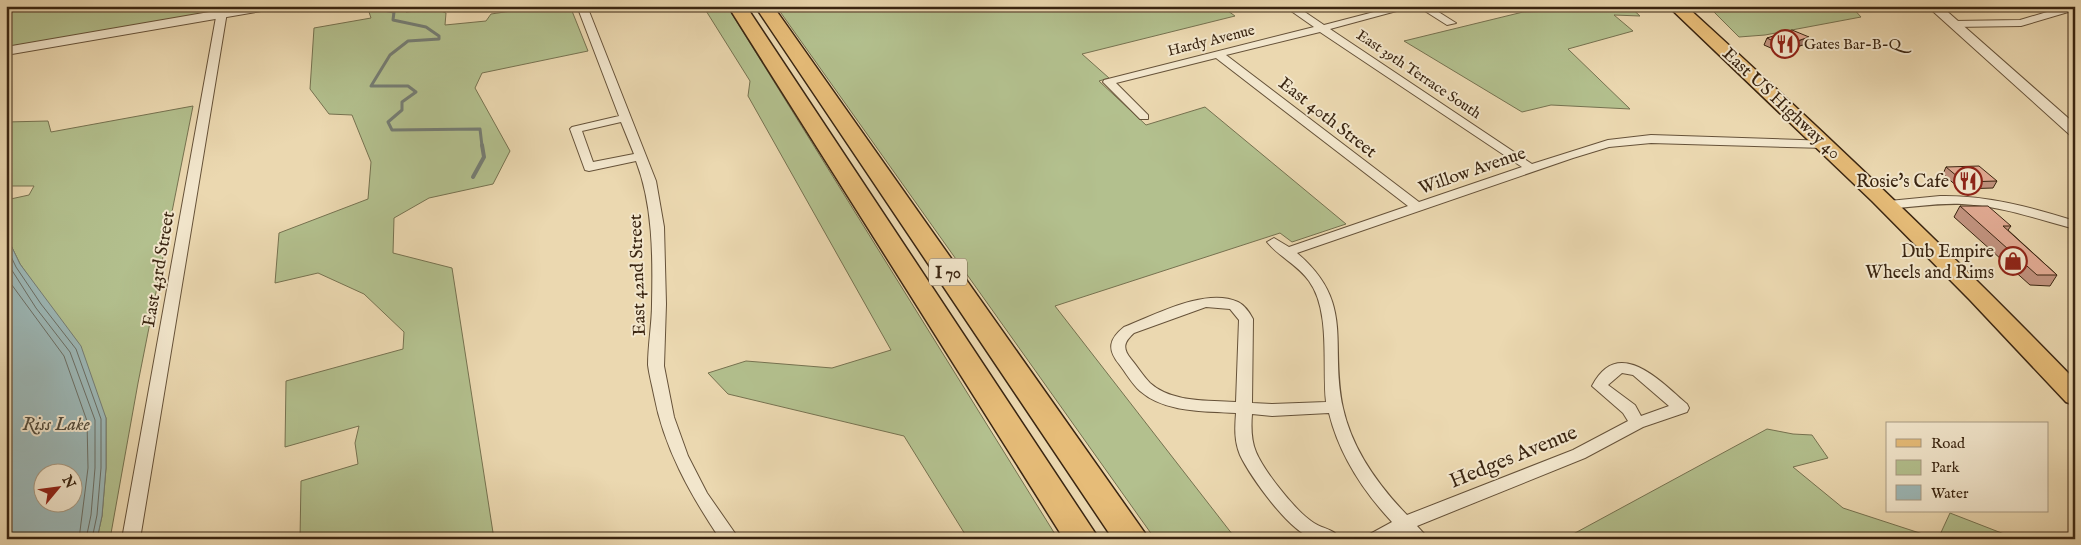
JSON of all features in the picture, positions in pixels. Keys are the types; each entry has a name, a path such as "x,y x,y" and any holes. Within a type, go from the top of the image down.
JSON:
{"highway":[{"name":"I 70","path":"737,6 1082,539"},
{"name":"I 70","path":"764,6 1132,539"}],"main road":[{"name":"East US Highway 40","path":"1676,6 1826,144 1889,205 2003,319 2075,396"}],"street":[{"path":"6,51 222,10 268,6"},
{"name":"East 42nd Street","path":"582,6 650,181 657,227 659,304 656,366 666,417 680,456 701,497 730,539"},
{"name":"East 39th Terrace South","path":"1289,6 1531,168"},
{"name":"Hardy Avenue","path":"1144,117 1108,82 1410,6"},
{"path":"1422,6 1451,23"},
{"path":"1933,6 2075,132"},
{"path":"1952,24 2021,23 2035,21 2073,9"},
{"name":"East 43rd Street","path":"130,539 222,10"},
{"name":"East 40th Street","path":"1218,54 1417,207"},
{"path":"625,118 576,129 589,167 641,156"},
{"name":"Willow Avenue","path":"1287,252 1531,168 1608,144 1651,139 1826,144"},
{"path":"1889,205 1945,200 1988,203 2036,213 2075,225"},
{"path":"1274,242 1312,276 1327,303 1335,407 1342,431 1358,464 1375,490 1403,524 1420,539"},
{"path":"1331,539 1307,528 1272,492 1248,454 1243,436 1245,408 1246,319 1235,306 1226,303 1205,302 1129,330 1118,341 1117,347 1120,355 1145,387 1158,396 1178,403 1245,408 1272,410 1335,407"},
{"name":"Hedges Avenue","path":"1376,539 1403,524 1579,454 1637,423"}],"green space":[{"path":"6,6 212,6 212,10 205,14 6,47"},
{"path":"367,6 400,6 406,12 436,9 446,13 445,25 486,21 491,14 518,10 517,6 570,6 588,51 482,73 475,88 510,151 493,184 429,198 394,218 393,253 452,268 494,539 300,539 301,481 358,464 355,443 359,426 285,447 286,381 403,349 404,332 364,294 318,273 275,283 279,233 368,199 371,162 352,115 329,114 310,89 314,28 371,18"},
{"path":"703,6 727,6 1058,539 968,539 904,436 728,394 708,373 746,361 832,368 891,350 748,96 750,81"},
{"path":"776,6 1221,6 1235,16 1082,54 1109,78 1099,81 1146,125 1205,107 1346,224 1292,242 1280,233 1055,306 1236,539 1155,539"},
{"path":"1549,6 1629,6 1640,16 1614,15 1633,31 1568,49 1630,109 1551,105 1522,112 1404,41 1523,12 1554,11"},
{"path":"1708,6 1851,6 1861,17 1765,35 1739,37"},
{"path":"193,106 138,383 110,539 97,539 102,516 106,468 106,418 46,301 20,264 6,235 6,200 29,195 34,186 6,186 6,122 48,121 51,132"},
{"path":"1767,429 1793,434 1812,435 1828,458 1793,467 1843,508 1938,539 1564,539"},
{"path":"1950,513 2017,539 1938,539"}],"water":[{"name":"Riss Lake","path":"6,235 20,264 81,346 106,418 106,468 102,516 97,539 6,539"}],"building":[{"path":"1792,30 1809,37 1783,46 1767,38"},
{"path":"1979,166 1997,181 1964,182 1946,167"},
{"path":"1960,206 1988,206 2011,226 2003,226 2057,275 2037,275"}],"waterway":[{"path":"378,6 379,9 394,12 393,20 426,27 439,36 439,39 408,41 390,55 371,86 408,86 416,92 402,102 402,110 388,122 392,130 480,129 482,146"},
{"path":"473,177 484,157 482,145"}],"place":[{"name":"Gates Bar-B-Q","path":"1785,44"},
{"name":"Rosie's Cafe","path":"1968,181"},
{"name":"Dub Empire Wheels and Rims","path":"2013,261"}]}
